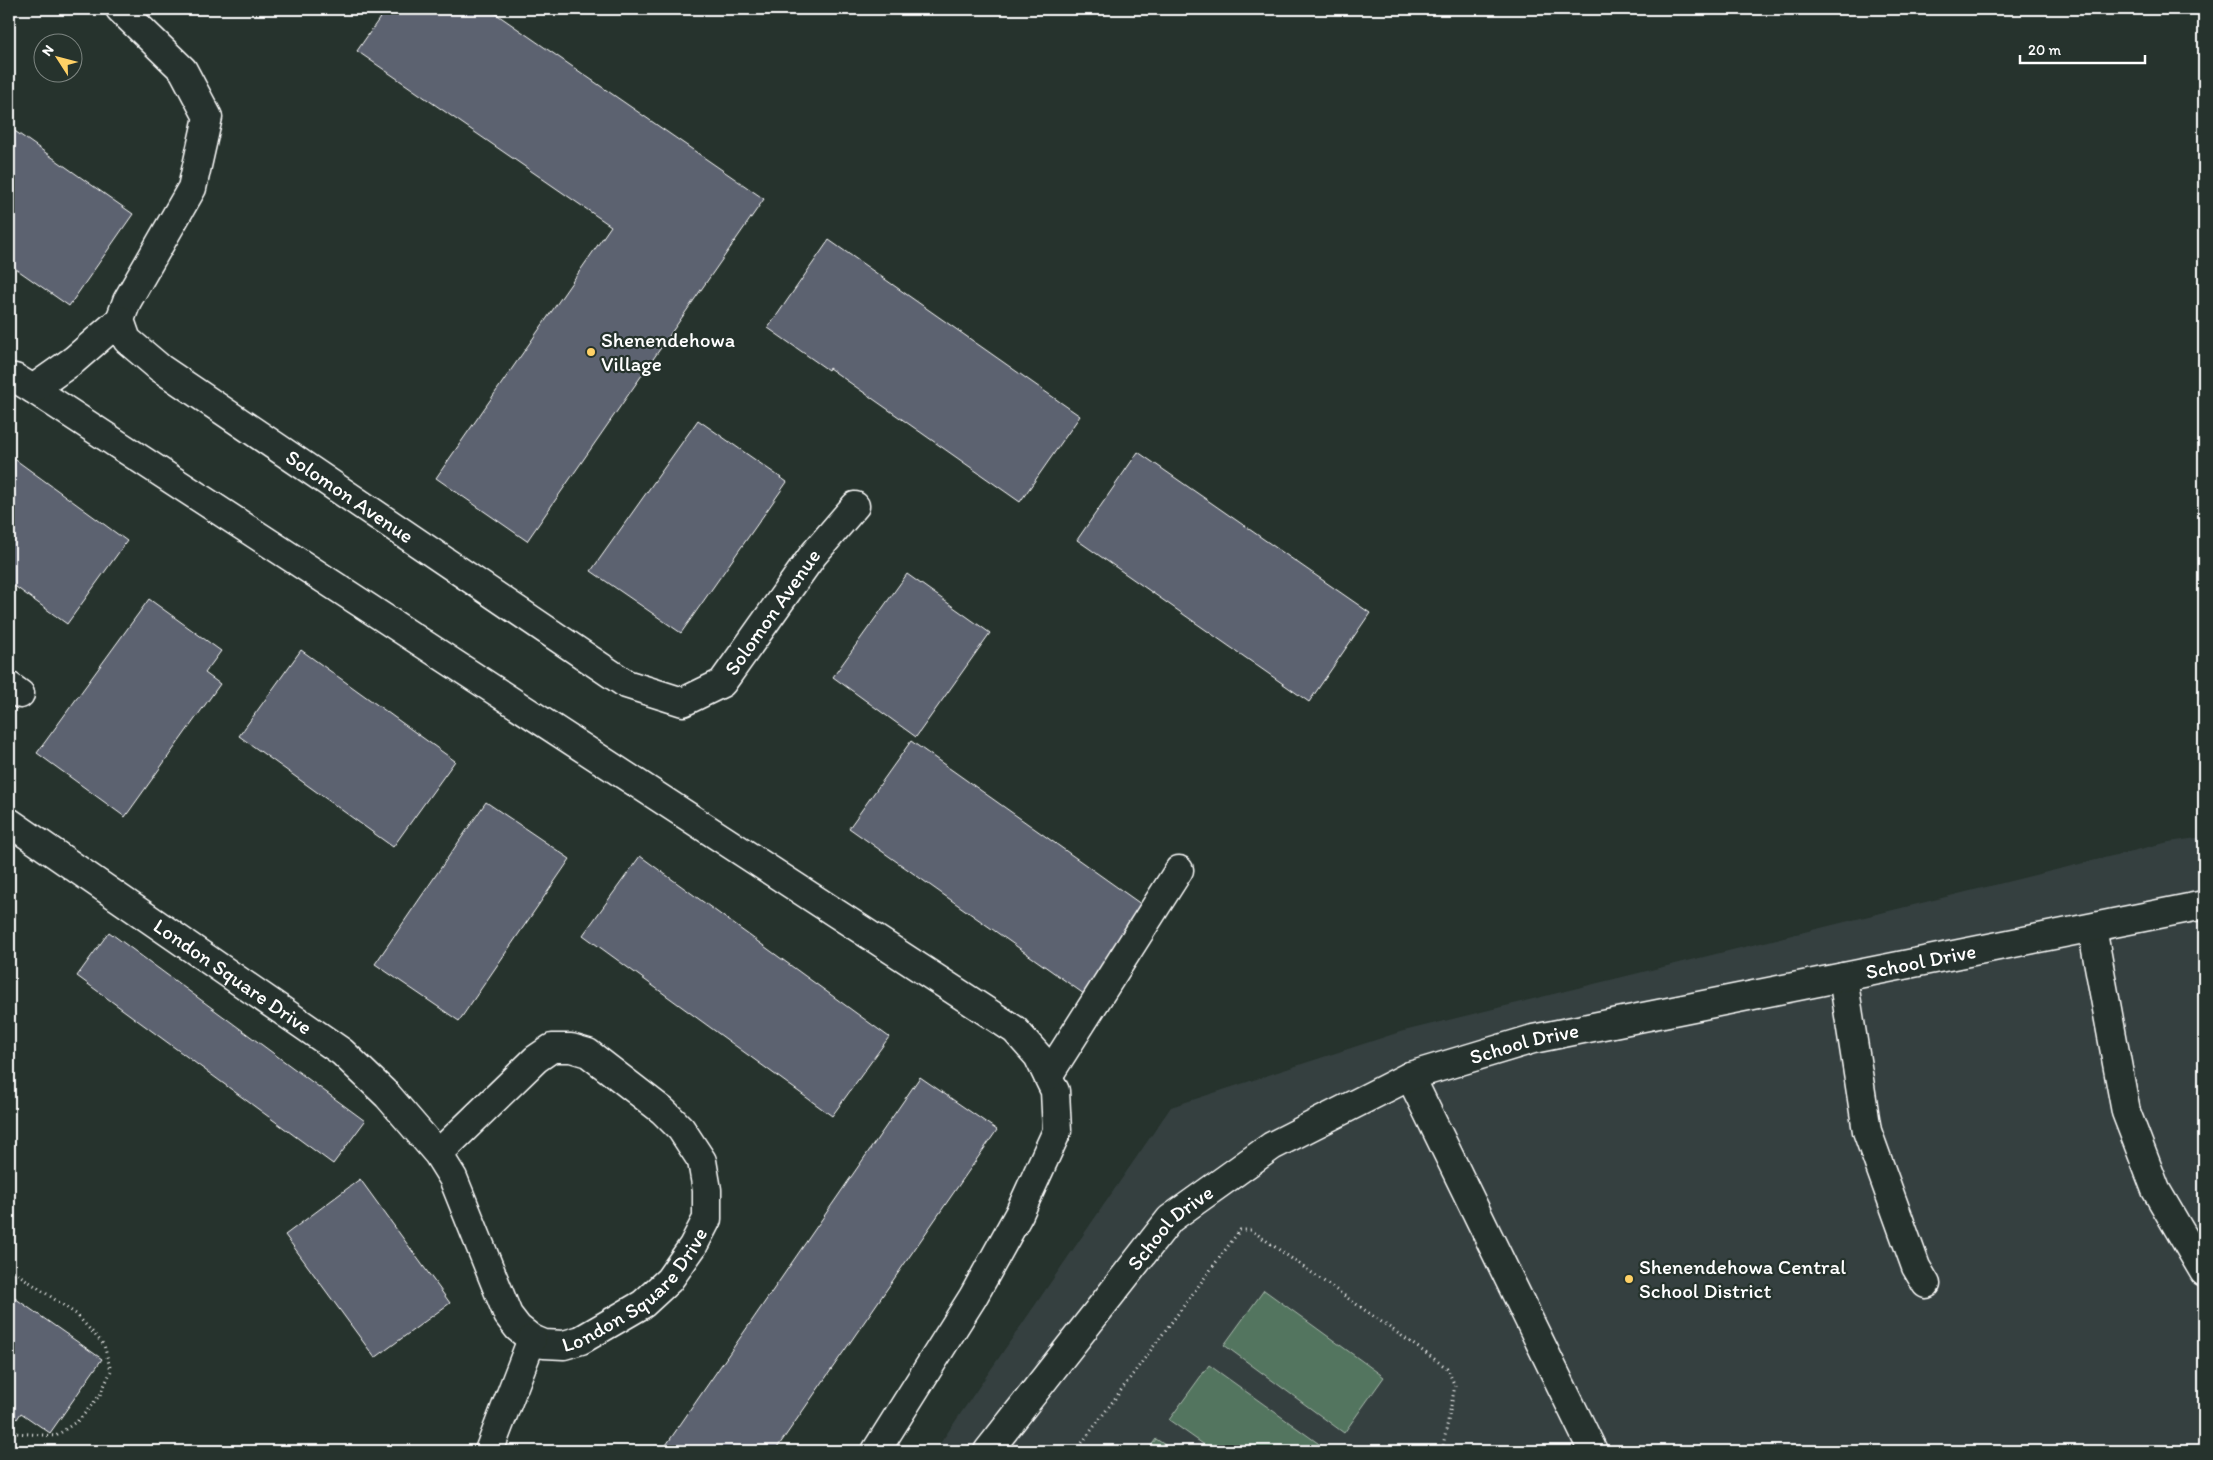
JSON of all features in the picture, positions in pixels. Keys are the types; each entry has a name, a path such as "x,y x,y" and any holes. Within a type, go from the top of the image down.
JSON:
{"street":[{"path":"33,389 74,360 120,320 127,301 192,188 208,117 183,70 120,9"},
{"name":"Solomon Avenue","path":"120,320 127,340 168,374 626,684 683,702 722,683 813,555 855,506"},
{"path":"9,377 15,378 33,389 1015,1030 1038,1056 1055,1091 1057,1131 1023,1206 973,1297 876,1451"},
{"name":"London Square Drive","path":"9,822 342,1052 388,1096 438,1154 460,1193 508,1315 518,1328 532,1340 544,1344 564,1345 581,1340 643,1304 669,1280 693,1246 707,1219 707,1190 702,1161 681,1129 663,1111 588,1053 571,1048 552,1048 536,1059 438,1154"},
{"path":"1048,1076 1179,870"},
{"name":"School Drive","path":"988,1451 1170,1219 1272,1146 1410,1076 1533,1039 2204,905"},
{"path":"2092,928 2126,1112 2156,1190 2204,1272"},
{"path":"1843,977 1868,1131 1916,1267 1926,1284"},
{"path":"1410,1076 1593,1451"},
{"path":"490,1451 532,1340"}],"path":[{"path":"1076,1451 1240,1230 1251,1230 1447,1368 1455,1386 1442,1451"},
{"path":"9,1268 76,1314 104,1345 111,1371 100,1395 80,1419 56,1436 16,1433 9,1430"}],"shaded area":[{"name":"Shenendehowa Central School District","path":"2204,837 2204,1451 935,1451 1171,1107 1400,1032 2169,842"}],"green space":[{"path":"1264,1290 1384,1377 1344,1433 1224,1345"},
{"path":"1209,1365 1329,1451 1213,1451 1169,1420"},
{"path":"1156,1439 1174,1451 1147,1451"}],"building":[{"name":"Shenendehowa Village","path":"386,9 489,9 764,199 527,541 436,478 611,226 357,51"},
{"path":"9,127 133,214 69,306 9,264"},
{"path":"829,240 1080,416 1020,502 829,368 828,370 768,328"},
{"path":"698,420 787,482 681,633 591,571"},
{"path":"1138,452 1370,613 1309,702 1077,540"},
{"path":"9,455 127,541 67,624 9,582"},
{"path":"907,574 990,633 916,737 833,677"},
{"path":"149,599 221,651 205,673 220,684 125,817 37,753"},
{"path":"301,650 455,761 393,847 239,736"},
{"path":"911,741 1145,907 1084,994 849,828"},
{"path":"486,802 570,859 459,1021 375,964"},
{"path":"640,856 889,1037 832,1116 583,935"},
{"path":"109,932 365,1121 333,1164 77,976"},
{"path":"920,1077 997,1130 775,1451 662,1451"},
{"path":"360,1179 450,1303 375,1358 285,1235"},
{"path":"9,1294 102,1359 50,1433 21,1413 17,1419 9,1413"}],"place":[{"name":"Shenendehowa Village","path":"591,352"},
{"name":"Shenendehowa Central School District","path":"1629,1279"}]}
